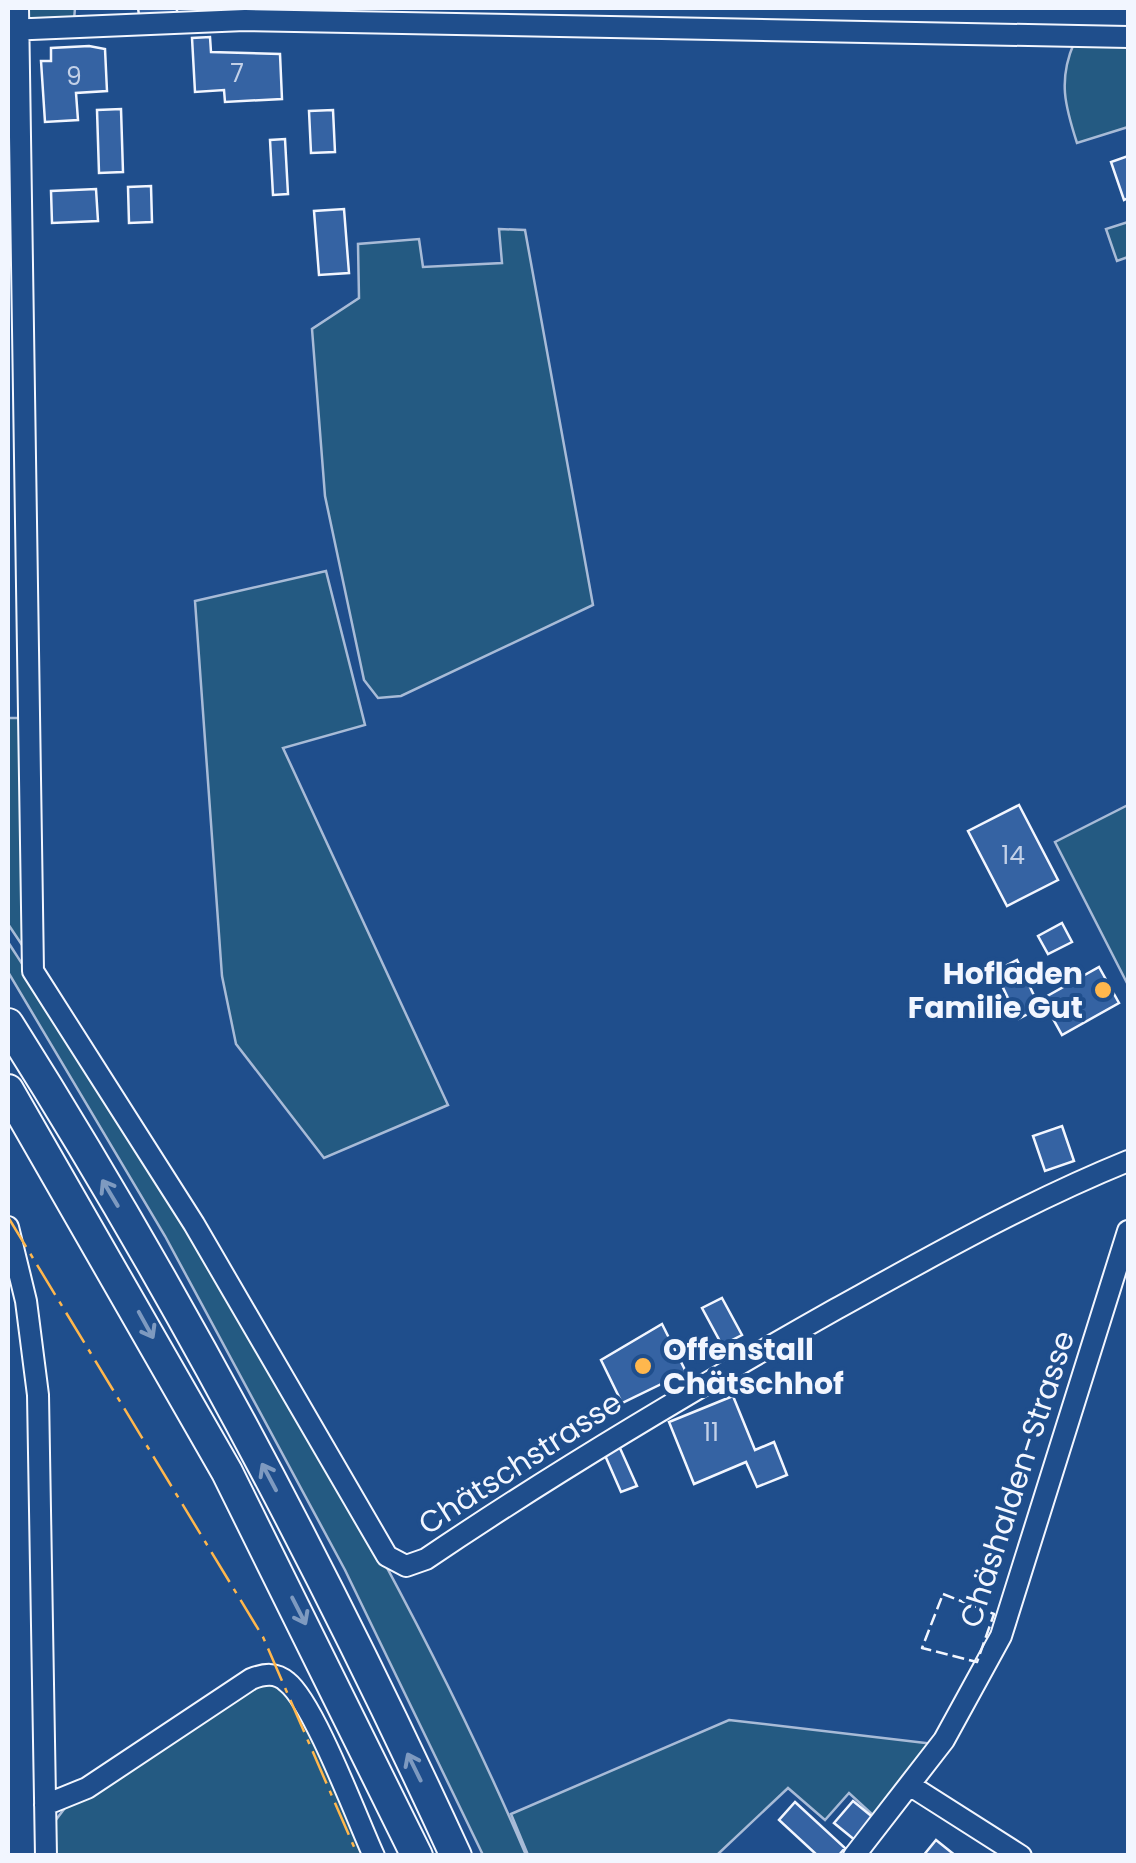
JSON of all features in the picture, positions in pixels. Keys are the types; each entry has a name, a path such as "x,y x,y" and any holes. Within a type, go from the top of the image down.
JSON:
{"highway":[{"path":"8,1024 136,1237 258,1455 456,1856"},
{"path":"8,1090 227,1472 417,1856"}],"street":[{"path":"15,22 284,22 1128,37"},
{"name":"Chätschstrasse","path":"15,22 33,971 213,1255 387,1556 406,1566 426,1559 562,1466 729,1369 991,1223 1128,1160"},
{"path":"8,1227 26,1301 37,1379 46,1856"},
{"name":"Chäshalden-Strasse","path":"854,1856 944,1740 1001,1636 1128,1230"},
{"path":"45,1805 87,1788 251,1679 274,1675 285,1679 304,1704 374,1856"},
{"path":"911,1786 1022,1856"}],"shaded area":[{"path":"28,8 75,8 74,20 28,21"},
{"path":"1074,43 1128,43 1128,127 1077,143 1065,93 1066,69"},
{"path":"1128,222 1128,257 1117,261 1106,229"},
{"path":"499,229 525,230 593,605 401,696 378,698 364,680 325,496 312,329 359,298 358,244 419,239 423,267 502,263"},
{"path":"326,571 365,725 283,748 448,1105 324,1158 236,1044 222,976 195,601"},
{"path":"8,718 25,718 24,948 8,924"},
{"path":"1128,805 1128,985 1055,842"},
{"path":"8,942 218,1275 351,1502 414,1618 526,1855 483,1855 345,1570 165,1236 8,972"},
{"path":"273,1681 293,1692 367,1855 53,1855 52,1825 68,1804 254,1682"},
{"path":"729,1720 934,1744 875,1817 849,1793 825,1820 788,1788 717,1855 528,1855 511,1814"}],"building":[{"path":"138,8 177,8 177,13 139,15"},
{"path":"210,37 211,52 280,54 282,99 225,102 224,90 195,92 192,38"},
{"path":"51,48 105,49 107,91 76,93 78,120 45,122 41,61 51,61"},
{"path":"121,109 123,172 99,173 97,110"},
{"path":"333,110 335,152 311,153 309,111"},
{"path":"285,139 288,194 273,195 270,140"},
{"path":"1128,156 1128,198 1124,200 1111,162"},
{"path":"151,186 152,222 129,223 128,187"},
{"path":"96,189 98,221 52,223 51,191"},
{"path":"344,209 349,273 319,275 314,211"},
{"path":"1019,805 1058,880 1007,906 968,831"},
{"path":"1062,923 1072,942 1048,954 1038,936"},
{"path":"1017,960 1040,1008 1018,1019 995,971"},
{"path":"1099,967 1119,1003 1062,1035 1042,999"},
{"path":"1062,1126 1074,1161 1045,1171 1033,1136"},
{"path":"722,1298 742,1335 722,1345 702,1308"},
{"name":"Offenstall Chätschhof","path":"662,1324 686,1372 622,1403 601,1360"},
{"path":"733,1396 755,1450 774,1442 787,1475 757,1487 746,1462 694,1484 669,1422"},
{"path":"619,1446 637,1486 621,1492 604,1453"},
{"path":"853,1801 875,1819 856,1841 834,1823"},
{"path":"795,1802 845,1848 838,1856 818,1856 779,1820"},
{"path":"936,1840 956,1856 923,1856"}],"fence":[{"path":"943,1594 994,1614 977,1662 922,1648 943,1594"}],"power":[{"path":"8,1217 263,1637 358,1856"}],"place":[{"name":"Hofladen Familie Gut","path":"1103,990"},
{"name":"Offenstall Chätschhof","path":"643,1366"}]}
